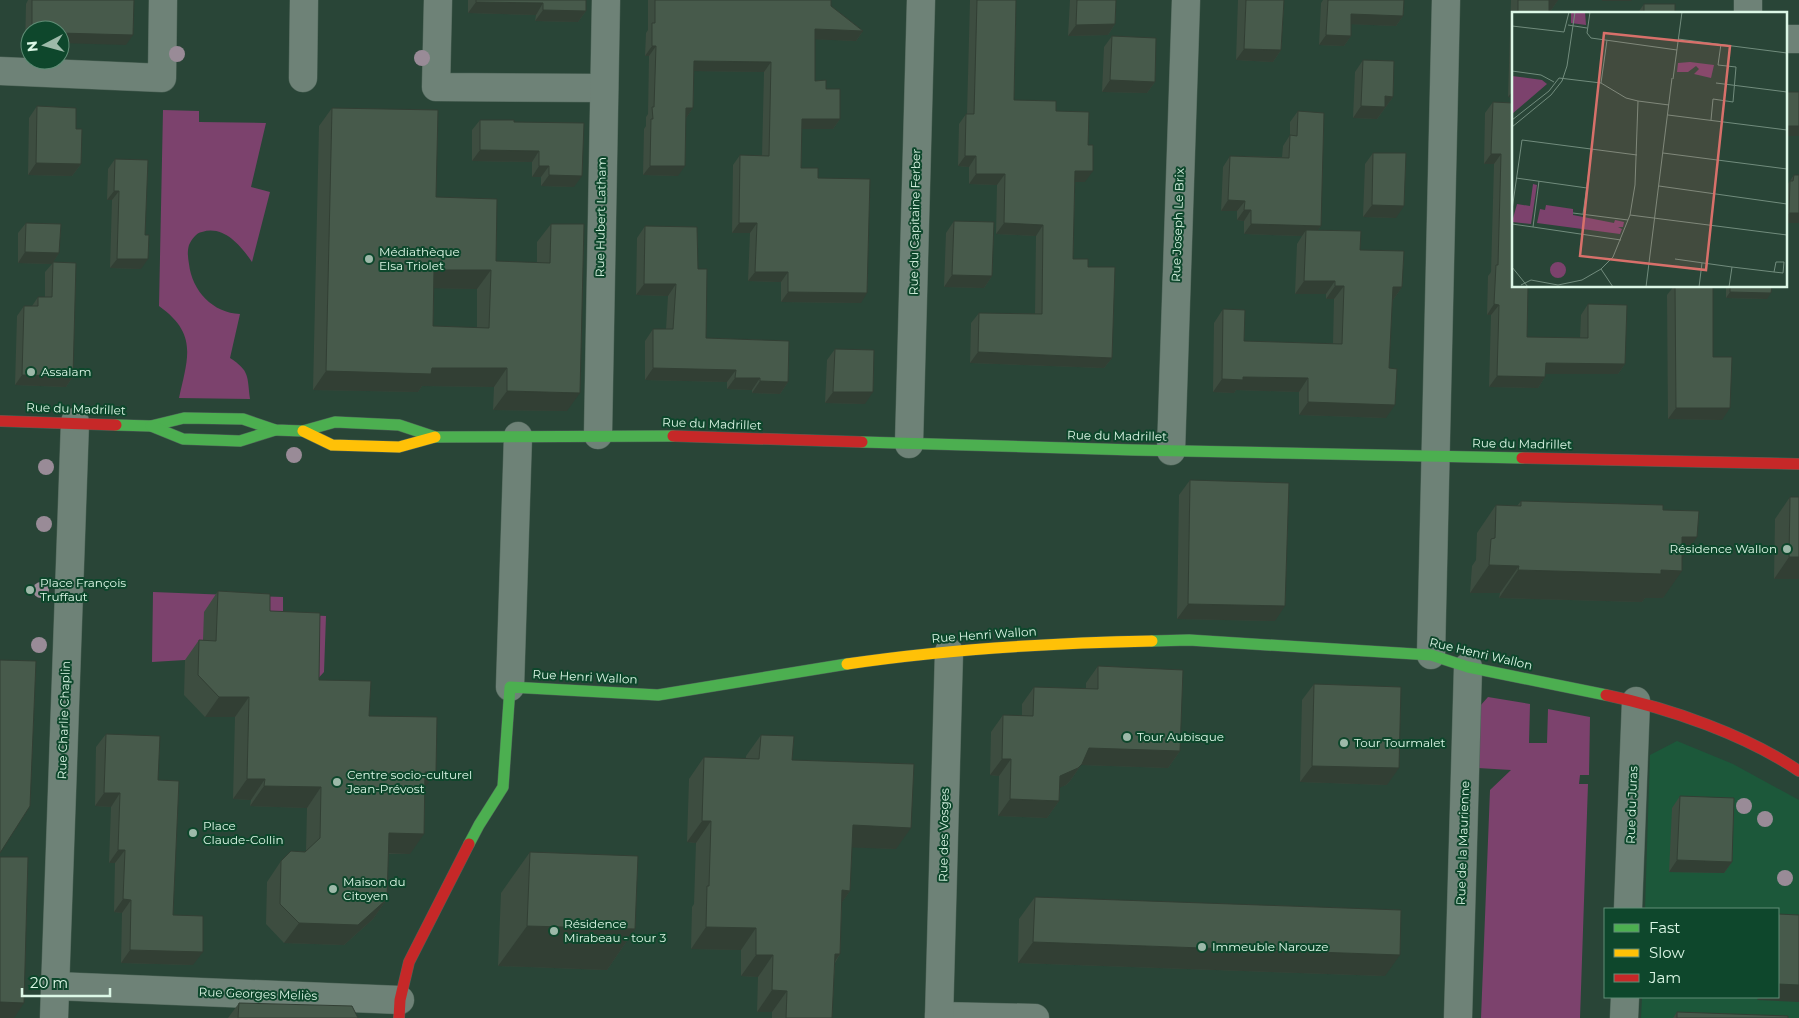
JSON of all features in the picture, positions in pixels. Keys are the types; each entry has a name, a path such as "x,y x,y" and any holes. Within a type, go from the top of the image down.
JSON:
{"street":[{"path":"0,71 162,78 163,0"},
{"path":"303,78 304,0"},
{"path":"438,0 436,87 604,88"},
{"name":"Rue Hubert Latham","path":"598,435 606,0"},
{"name":"Rue du Capitaine Ferber","path":"909,444 920,0"},
{"name":"Rue Joseph Le Brix","path":"1171,450 1186,0"},
{"path":"1431,655 1446,0"},
{"path":"1786,39 1799,39"},
{"name":"Rue du Madrillet","path":"0,421 151,426 184,418 243,420 275,430 303,431 335,422 344,422 399,425 435,437"},
{"name":"Rue Charlie Chaplin","path":"54,1018 74,422"},
{"name":"Rue du Madrillet","path":"151,426 183,439 240,441 275,430"},
{"name":"Rue du Madrillet","path":"303,431 332,445 399,447 435,437 598,435 1799,464"},
{"path":"400,1009 409,962 479,825 502,787 510,686 518,436"},
{"name":"Rue Henri Wallon","path":"510,686 658,695 917,654 1080,642 1189,640 1431,655 1468,667 1636,701 1721,730 1777,756 1799,771"},
{"name":"Rue des Vosges","path":"939,1017 948,652"},
{"name":"Rue de la Maurienne","path":"1458,1018 1468,667"},
{"name":"Rue du Juras","path":"1628,908 1636,701"},
{"name":"Rue Georges Meliès","path":"55,986 400,1009"},
{"path":"1624,1018 1625,998"},
{"path":"939,1017 1035,1018"}],"shaded area":[{"path":"163,110 199,111 199,122 266,123 251,187 270,192 252,262 231,238 218,231 198,234 194,237 188,248 191,274 199,291 221,310 240,314 230,358 241,367 248,379 250,399 179,398 187,358 185,337 180,326 159,306"},
{"path":"153,592 283,597 283,614 326,616 324,672 313,684 202,661 152,662"},
{"path":"1488,697 1530,704 1529,743 1547,743 1548,709 1590,717 1589,775 1580,775 1579,784 1588,784 1580,1018 1481,1018 1490,790 1511,770 1478,768 1480,706"},
{"path":"1677,741 1733,764 1799,800 1799,1018 1641,1018 1642,998 1779,998 1779,908 1645,908 1650,755"}],"building":[{"path":"32,0 134,0 133,35 70,33 70,20 32,20"},
{"path":"476,0 586,0 586,11 543,10 543,3 476,2"},
{"path":"655,0 831,0 831,6 863,31 815,29 815,81 826,80 826,89 840,89 840,119 802,119 801,168 818,168 818,178 870,179 867,293 788,292 788,272 755,272 757,223 739,223 740,155 769,156 771,62 694,61 693,108 686,108 685,166 650,166 656,46 652,46"},
{"path":"977,0 1016,0 1014,100 1056,101 1056,111 1089,112 1088,145 1093,145 1093,171 1075,171 1073,259 1088,259 1088,267 1115,267 1112,358 978,352 979,313 1042,314 1043,225 1004,223 1005,174 976,174 976,156 965,156 966,114 974,114"},
{"path":"1077,0 1116,0 1115,24 1076,25"},
{"path":"1246,0 1284,0 1281,50 1244,49"},
{"path":"1328,0 1404,0 1403,16 1351,14 1351,36 1326,35"},
{"path":"1518,0 1549,0 1549,12 1518,12"},
{"path":"1644,4 1675,4 1675,12 1644,12"},
{"path":"1112,36 1156,38 1155,82 1110,80"},
{"path":"1363,60 1394,61 1393,97 1385,96 1385,107 1361,106"},
{"path":"1786,92 1799,92 1799,126 1786,126"},
{"path":"1493,102 1512,103 1512,288 1528,288 1527,337 1588,338 1588,304 1627,305 1625,364 1546,363 1545,377 1497,376 1499,305 1494,304 1496,265 1498,265 1501,154 1491,154"},
{"path":"37,106 76,108 76,129 82,129 81,164 36,163"},
{"path":"332,108 438,110 436,197 497,199 496,261 550,263 551,224 584,224 580,393 507,391 507,368 432,368 431,374 326,371","holes":["434,270 491,270 489,328 433,326"]},
{"path":"1298,111 1324,113 1321,226 1251,224 1251,210 1244,210 1245,201 1228,200 1230,156 1289,158 1290,135 1297,136"},
{"path":"480,120 584,123 582,176 549,175 549,166 539,166 539,151 480,150"},
{"path":"1373,153 1406,153 1404,206 1372,205"},
{"path":"115,159 148,160 145,235 149,235 148,259 117,259 119,191 114,191"},
{"path":"1794,175 1799,175 1799,213 1789,213 1790,181 1793,181"},
{"path":"954,221 994,222 992,276 952,275"},
{"path":"26,223 61,224 59,253 25,252"},
{"path":"645,226 697,227 698,269 707,269 706,338 789,341 788,382 760,381 760,378 735,378 736,370 653,368 653,329 673,329 676,284 644,284"},
{"path":"1306,230 1361,231 1360,250 1404,251 1402,287 1393,287 1389,368 1397,369 1395,405 1308,402 1308,378 1243,377 1243,380 1222,379 1223,309 1245,310 1244,341 1342,344 1344,286 1335,286 1335,281 1304,281"},
{"path":"53,262 76,263 73,376 22,375 24,306 38,306 38,297 52,297"},
{"path":"1675,288 1713,288 1713,357 1732,357 1730,408 1676,408"},
{"path":"1730,288 1772,288 1771,293 1730,292"},
{"path":"835,349 874,350 873,392 833,392"},
{"path":"1190,480 1289,483 1285,606 1188,604"},
{"path":"1790,497 1799,497 1799,557 1789,557"},
{"path":"1521,501 1663,505 1663,510 1699,511 1697,537 1682,537 1682,571 1661,570 1661,574 1518,570 1519,566 1489,565 1491,539 1495,538 1496,505 1521,506"},
{"path":"218,591 270,594 270,611 320,613 319,680 371,681 369,716 437,717 436,772 425,772 424,834 389,833 387,899 358,925 299,923 280,904 281,861 291,851 305,852 320,838 321,787 264,786 265,779 247,779 249,697 219,697 198,675 199,640 216,641"},
{"path":"0,660 36,661 30,806 0,853"},
{"path":"1098,666 1183,670 1180,751 1089,748 1082,764 1078,768 1060,776 1059,801 1010,799 1011,759 1002,759 1003,715 1033,716 1034,687 1098,689"},
{"name":"Tour Tourmalet","path":"1314,684 1401,687 1399,768 1312,766"},
{"path":"106,734 160,736 158,780 179,781 173,915 203,916 203,952 130,950 131,900 123,899 125,850 118,850 120,793 104,793"},
{"path":"761,735 794,736 792,760 914,764 911,828 853,825 850,891 842,890 840,954 835,954 832,1018 786,1018 787,991 772,990 773,955 756,955 756,928 706,927 711,821 702,821 704,757 759,759"},
{"path":"1680,796 1734,798 1732,862 1677,860"},
{"path":"530,852 638,856 635,929 527,926"},
{"path":"0,857 28,857 24,1003 0,1002"},
{"path":"1035,897 1401,910 1400,955 1033,942"},
{"path":"1779,914 1799,915 1799,985 1779,984"},
{"path":"239,1003 352,1006 358,1018 238,1018"},
{"path":"1677,1012 1788,1016 1788,1018 1677,1018"}],"traffic: fast":[{"path":"116,425 151,426 184,418 243,419 275,430 303,431 335,422 399,425 435,437 673,436"},
{"path":"151,426 183,439 240,441 275,430"},
{"path":"862,442 1522,458"},
{"path":"1152,641 1189,640 1431,655 1468,667 1606,695"},
{"path":"469,844 503,787 510,687 658,695 847,664"}],"traffic: slow":[{"path":"303,431 332,445 399,447 435,437"},
{"path":"847,664 923,654 999,648 1152,641"}],"traffic: jam":[{"path":"0,421 116,425"},
{"path":"673,436 862,442"},
{"path":"1522,458 1799,464"},
{"path":"1606,695 1655,707 1706,724 1755,746 1799,771"},
{"path":"399,1018 400,1000 409,962 469,844"}],"place":[{"name":"Médiathèque Elsa Triolet","path":"369,259"},
{"name":"Assalam","path":"31,372"},
{"name":"Résidence Wallon","path":"1787,549"},
{"name":"Place François Truffaut","path":"30,590"},
{"name":"Tour Aubisque","path":"1127,737"},
{"name":"Tour Tourmalet","path":"1344,743"},
{"name":"Centre socio-culturel Jean-Prévost","path":"337,782"},
{"name":"Place Claude-Collin","path":"193,833"},
{"name":"Maison du Citoyen","path":"333,889"},
{"name":"Résidence Mirabeau - tour 3","path":"554,931"},
{"name":"Immeuble Narouze","path":"1202,947"}]}
